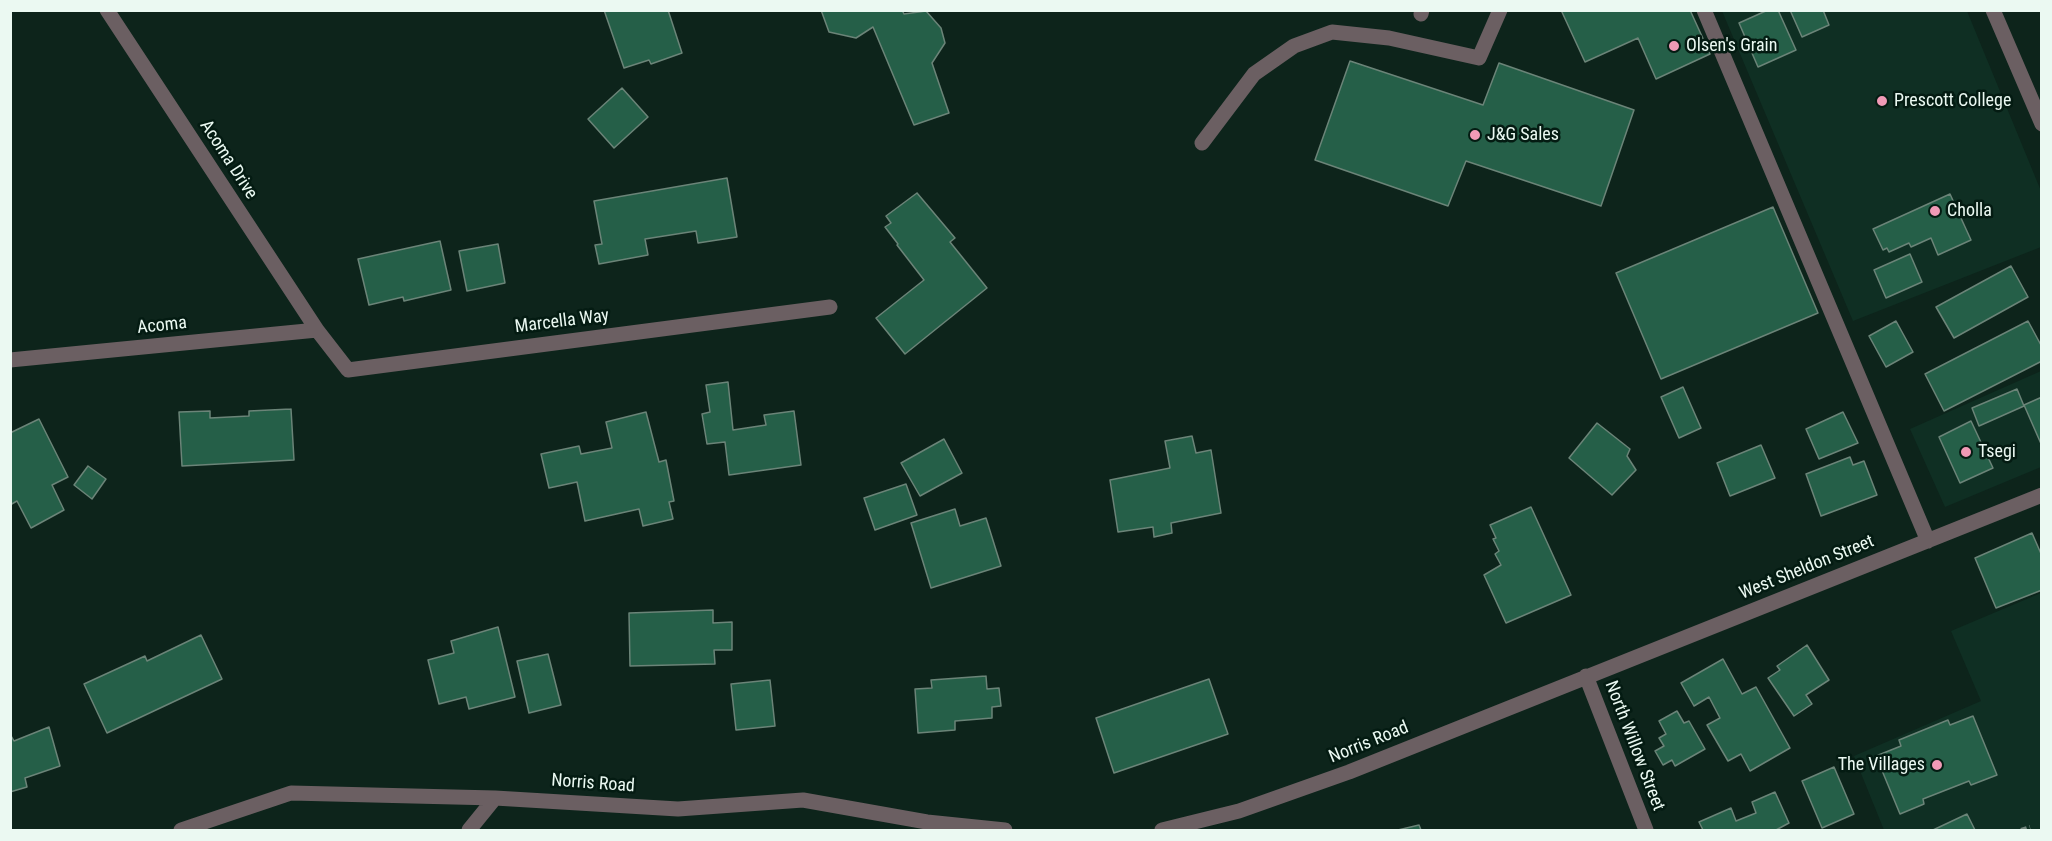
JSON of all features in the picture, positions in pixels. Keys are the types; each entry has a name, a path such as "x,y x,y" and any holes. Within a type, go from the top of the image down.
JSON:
{"street":[{"name":"Acoma Drive","path":"107,10 317,330"},
{"path":"1202,143 1254,74 1294,46 1332,32 1389,38 1479,58 1500,10"},
{"path":"1704,10 1929,541"},
{"path":"1993,10 2036,95 2042,124"},
{"name":"Marcella Way","path":"317,330 348,370 830,307"},
{"name":"Acoma","path":"10,360 317,330"},
{"name":"West Sheldon Street","path":"1586,676 2042,495"},
{"name":"Norris Road","path":"1162,831 1239,812 1349,772 1586,676"},
{"name":"North Willow Street","path":"1586,676 1646,831"},
{"name":"Norris Road","path":"182,831 291,792 495,798 678,809 803,800 927,826 1005,831"},
{"path":"469,831 495,798"}],"path":[{"path":"2021,831 2030,827"}],"shaded area":[{"name":"Prescott College","path":"1722,11 1967,11 2041,191 2041,247 1853,321"},
{"path":"2041,371 2041,467 1945,507 1910,429"},
{"path":"2041,593 2041,830 1884,830 1854,756 1981,701 1951,631"}],"building":[{"path":"604,10 668,10 682,53 651,64 649,60 624,68"},
{"path":"821,10 902,10 904,14 926,11 941,28 945,43 932,63 949,113 914,125 873,27 856,38 829,32"},
{"name":"Olsen's Grain","path":"1561,10 1690,10 1710,54 1656,79 1638,38 1585,62"},
{"path":"1768,10 1778,10 1796,50 1758,67 1739,23"},
{"path":"1790,10 1823,10 1829,25 1802,37"},
{"name":"J&G Sales","path":"1350,61 1483,105 1499,63 1634,110 1601,206 1466,161 1448,206 1315,160"},
{"path":"622,88 648,117 614,148 588,119"},
{"path":"727,178 737,237 698,243 696,231 645,239 648,255 599,264 595,245 602,244 594,201"},
{"path":"917,193 955,238 950,242 987,288 905,354 876,318 924,280 885,227 891,223 886,216"},
{"name":"Cholla","path":"1950,194 1971,240 1938,255 1931,238 1911,247 1909,243 1889,252 1887,248 1883,250 1873,229"},
{"path":"1773,207 1818,313 1661,379 1616,273"},
{"path":"440,241 451,290 404,301 403,297 369,305 358,259"},
{"path":"498,244 505,283 467,291 459,251"},
{"name":"Cholla","path":"1910,254 1922,282 1886,298 1874,270"},
{"path":"2011,266 2028,297 1954,338 1936,307"},
{"path":"1896,321 1913,352 1886,367 1869,336"},
{"path":"2028,321 2042,347 2042,361 1944,411 1925,374"},
{"path":"728,382 733,430 766,425 764,415 794,411 801,465 729,475 725,442 707,444 702,414 710,412 706,385"},
{"path":"1683,387 1701,428 1679,438 1661,397"},
{"name":"Tsegi","path":"2017,389 2024,406 1979,426 1972,408"},
{"name":"Tsegi","path":"2042,397 2042,446 2024,405"},
{"path":"291,409 294,460 182,466 179,412 210,411 210,418 249,416 249,411"},
{"path":"646,412 659,462 666,460 674,501 669,502 673,519 643,526 639,509 585,521 577,482 549,488 541,454 579,446 581,454 612,448 606,422"},
{"path":"1843,412 1858,443 1819,459 1806,429"},
{"path":"39,419 68,477 52,485 64,510 31,528 17,501 10,505 10,433"},
{"name":"Tsegi","path":"1971,421 1993,468 1960,483 1939,437"},
{"path":"1597,423 1630,449 1627,456 1636,470 1612,495 1569,458"},
{"path":"1192,436 1196,453 1211,450 1221,513 1171,523 1172,533 1154,537 1153,527 1118,532 1110,480 1170,468 1165,441"},
{"path":"944,439 962,473 920,496 901,463"},
{"path":"1761,445 1775,478 1730,496 1717,463"},
{"path":"1850,457 1853,465 1864,461 1877,495 1821,516 1806,474"},
{"path":"88,466 106,479 92,499 74,485"},
{"path":"906,484 917,515 875,530 864,498"},
{"path":"1531,507 1571,595 1506,623 1484,575 1501,565 1495,554 1499,551 1490,525"},
{"path":"955,509 960,526 986,518 1001,566 931,588 911,523"},
{"path":"2032,533 2042,556 2042,590 1996,608 1975,558"},
{"path":"713,610 713,623 732,622 732,650 714,650 715,664 630,666 629,613"},
{"path":"498,627 515,697 469,709 466,697 439,704 428,660 454,653 451,641"},
{"path":"201,635 222,679 107,733 84,684 145,656 147,661"},
{"path":"1807,645 1829,680 1806,695 1812,704 1794,716 1768,678 1780,670 1777,666"},
{"path":"548,654 561,705 529,713 517,661"},
{"path":"1723,659 1742,694 1756,687 1790,748 1750,771 1741,754 1728,761 1707,725 1720,718 1709,697 1694,706 1681,683"},
{"path":"986,676 987,689 999,688 1001,706 992,707 992,718 955,721 955,730 918,733 915,689 932,688 931,680"},
{"path":"1209,679 1228,734 1114,773 1096,718"},
{"path":"770,680 775,726 736,730 731,684"},
{"path":"1677,711 1684,723 1689,721 1705,749 1675,766 1672,760 1663,765 1655,751 1664,746 1659,738 1666,734 1659,721"},
{"name":"The Villages","path":"1973,716 1997,775 1971,785 1969,781 1923,799 1924,804 1900,814 1876,756 1901,746 1899,740 1948,720 1950,725"},
{"path":"49,727 60,766 25,778 27,787 10,792 10,734 14,741"},
{"path":"1834,767 1854,814 1822,828 1802,781"},
{"path":"1775,792 1789,823 1776,830 1703,830 1699,822 1731,808 1736,821 1756,813 1752,802"},
{"path":"1967,814 1975,830 1933,830"},
{"path":"1419,825 1421,830 1398,830"}],"place":[{"name":"Olsen's Grain","path":"1674,46"},
{"name":"Prescott College","path":"1882,101"},
{"name":"J&G Sales","path":"1475,135"},
{"name":"Cholla","path":"1935,211"},
{"name":"Tsegi","path":"1966,452"},
{"name":"The Villages","path":"1937,765"}]}
